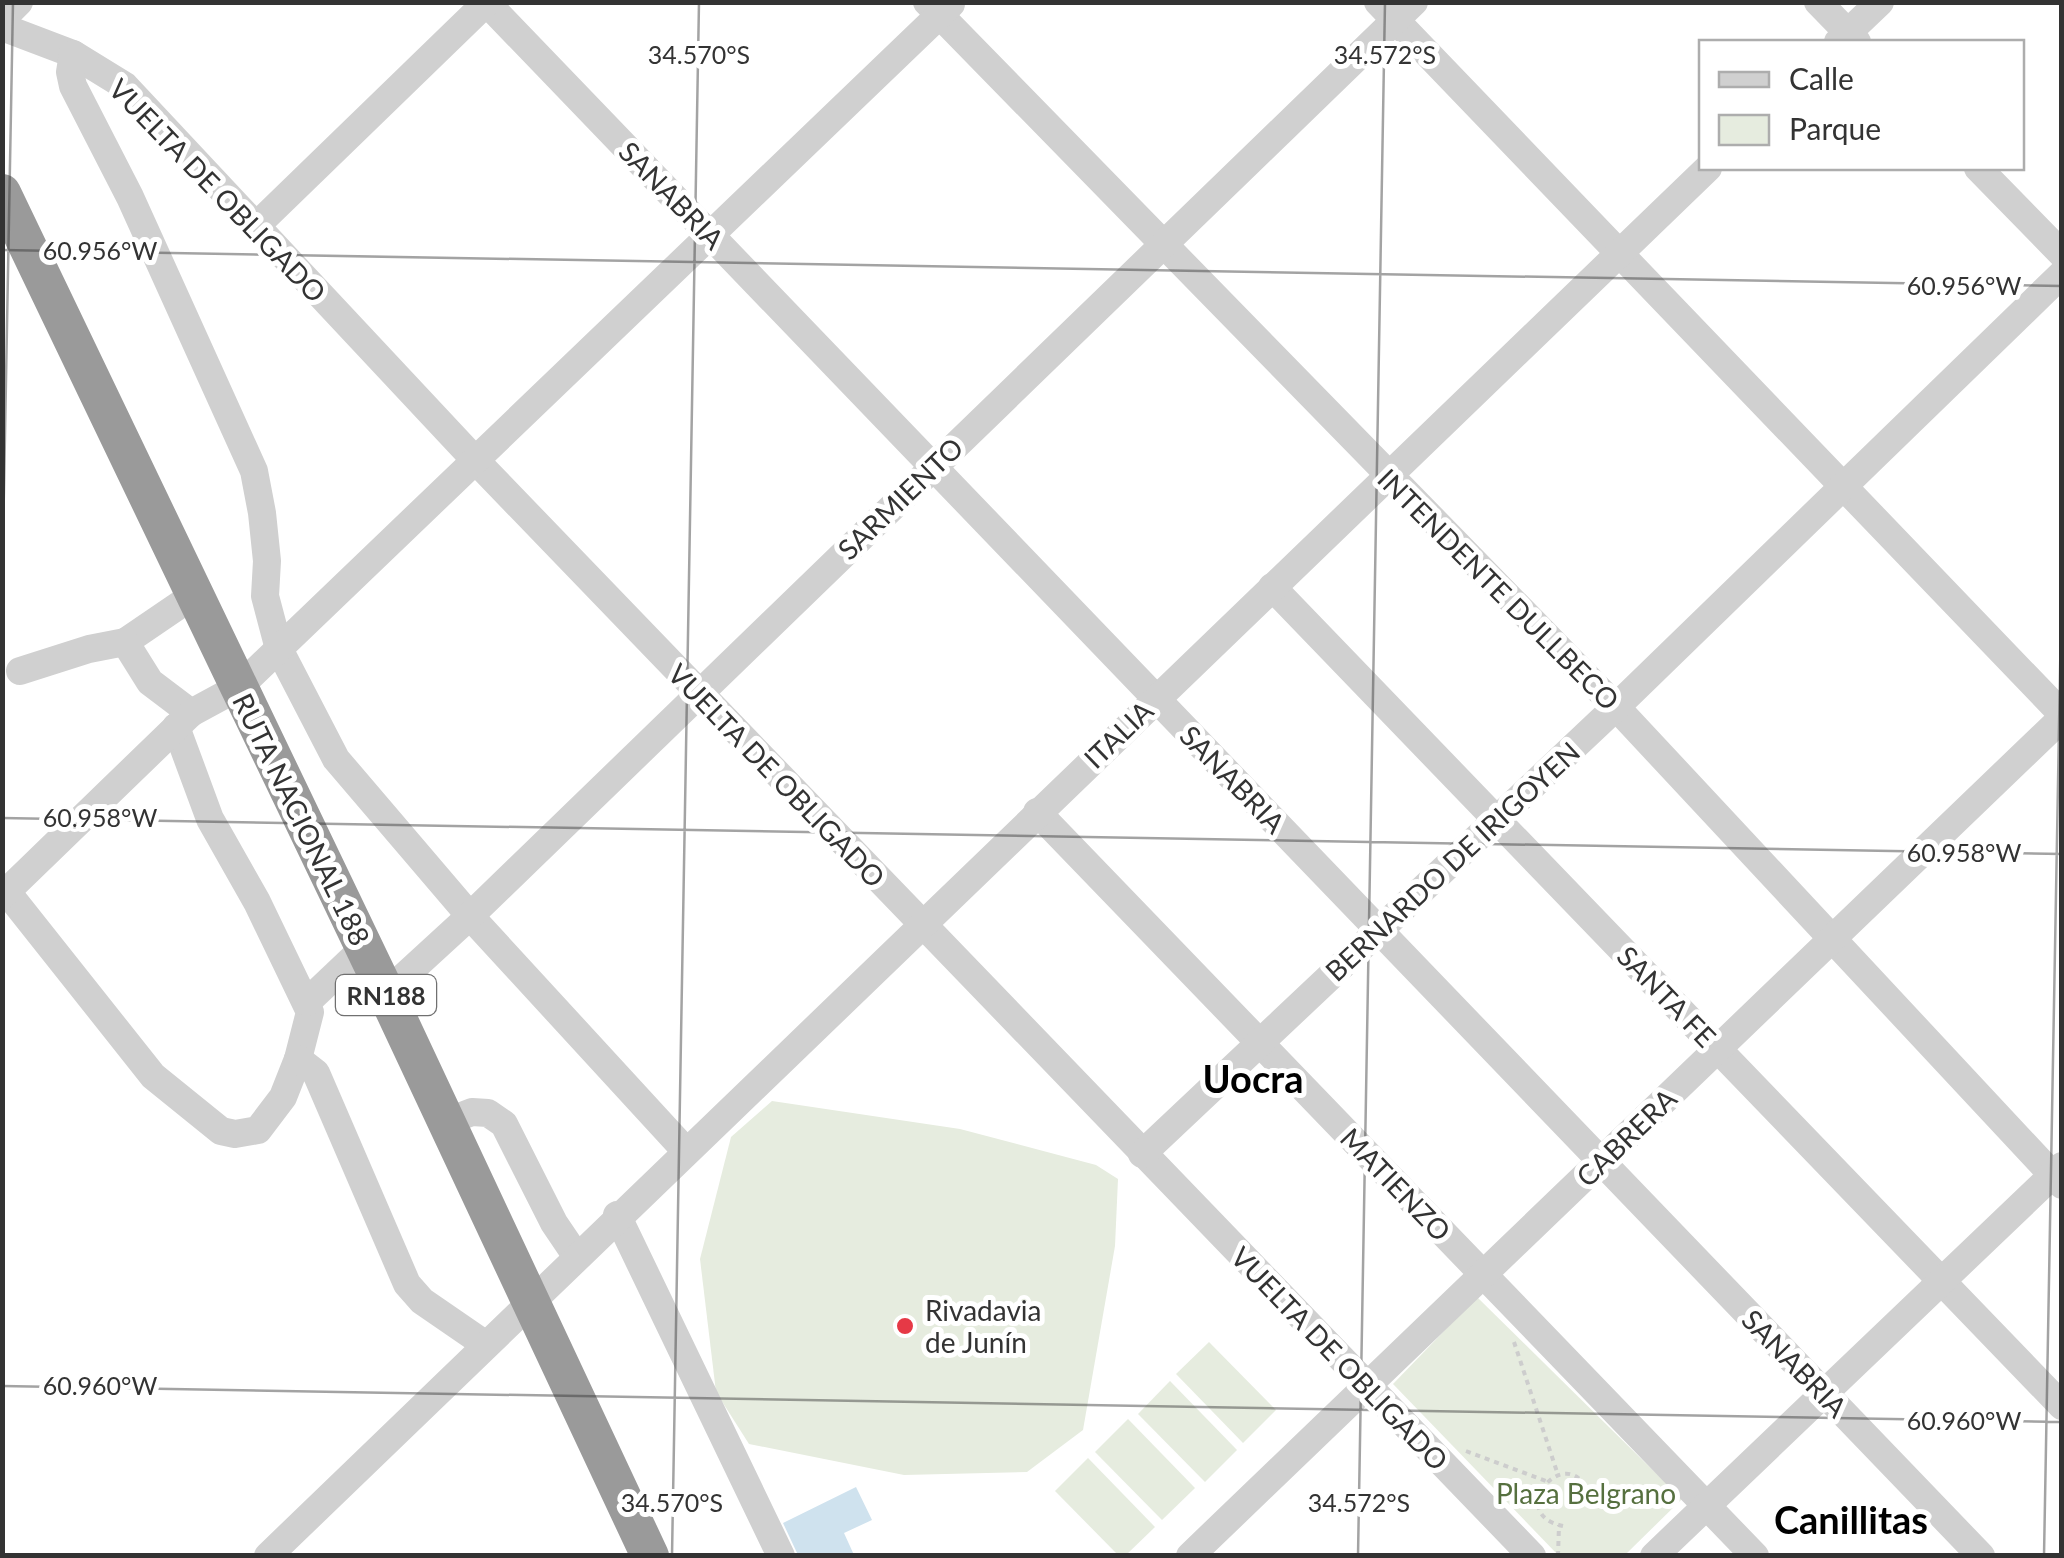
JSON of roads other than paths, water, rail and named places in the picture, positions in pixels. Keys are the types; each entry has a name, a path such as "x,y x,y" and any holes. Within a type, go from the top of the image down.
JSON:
{"highway":[{"name":"RUTA NACIONAL 188","path":"2,192 386,993 650,1556"}],"street":[{"path":"2,23 20,2"},
{"path":"1818,2 1848,39 1880,2"},
{"path":"257,224 487,3"},
{"name":"SANABRIA","path":"487,3 1981,1556"},
{"path":"125,642 150,682 184,720 210,818 257,902 310,1012 283,1097 258,1130 235,1134 221,1130 153,1076 5,894 184,720 239,687 710,235 940,7"},
{"name":"INTENDENTE DULLBECO","path":"940,7 1161,245 1616,707 2058,1175"},
{"path":"1396,8 1619,254 2062,716"},
{"name":"SARMIENTO","path":"386,993 1161,245 1396,8"},
{"name":"VUELTA DE OBLIGADO","path":"2,23 73,54 125,86 699,694 1532,1556"},
{"path":"73,54 73,86 130,197 254,471 265,545 265,596 279,649 336,759 470,916 685,1150"},
{"name":"ITALIA","path":"268,1556 1706,170"},
{"path":"1980,170 2062,254"},
{"name":"BERNARDO DE IRIGOYEN","path":"1142,1154 1616,707 2062,274"},
{"name":"SANTA FE","path":"1272,586 2062,1406"},
{"path":"20,671 125,642 194,595"},
{"name":"CABRERA","path":"1190,1556 2062,716"},
{"name":"MATIENZO","path":"1037,812 1755,1556"},
{"path":"306,1002 364,948"},
{"path":"298,1059 316,1073 407,1284 422,1301 486,1345"},
{"path":"446,1122 472,1112 488,1113 504,1124 554,1223 576,1257"},
{"path":"1654,1556 1700,1498 1824,1393 2058,1175"},
{"path":"618,1215 781,1556"}],"water":[{"path":"856,1487 872,1520 844,1533 854,1555 798,1555 783,1523"}],"place":[{"name":"Rivadavia de Junín","path":"905,1326"}],"district":[{"name":"Uocra","path":"1253,1078"},
{"name":"Canillitas","path":"1851,1519"}],"park label":[{"name":"Plaza Belgrano","path":"1586,1493"}]}
